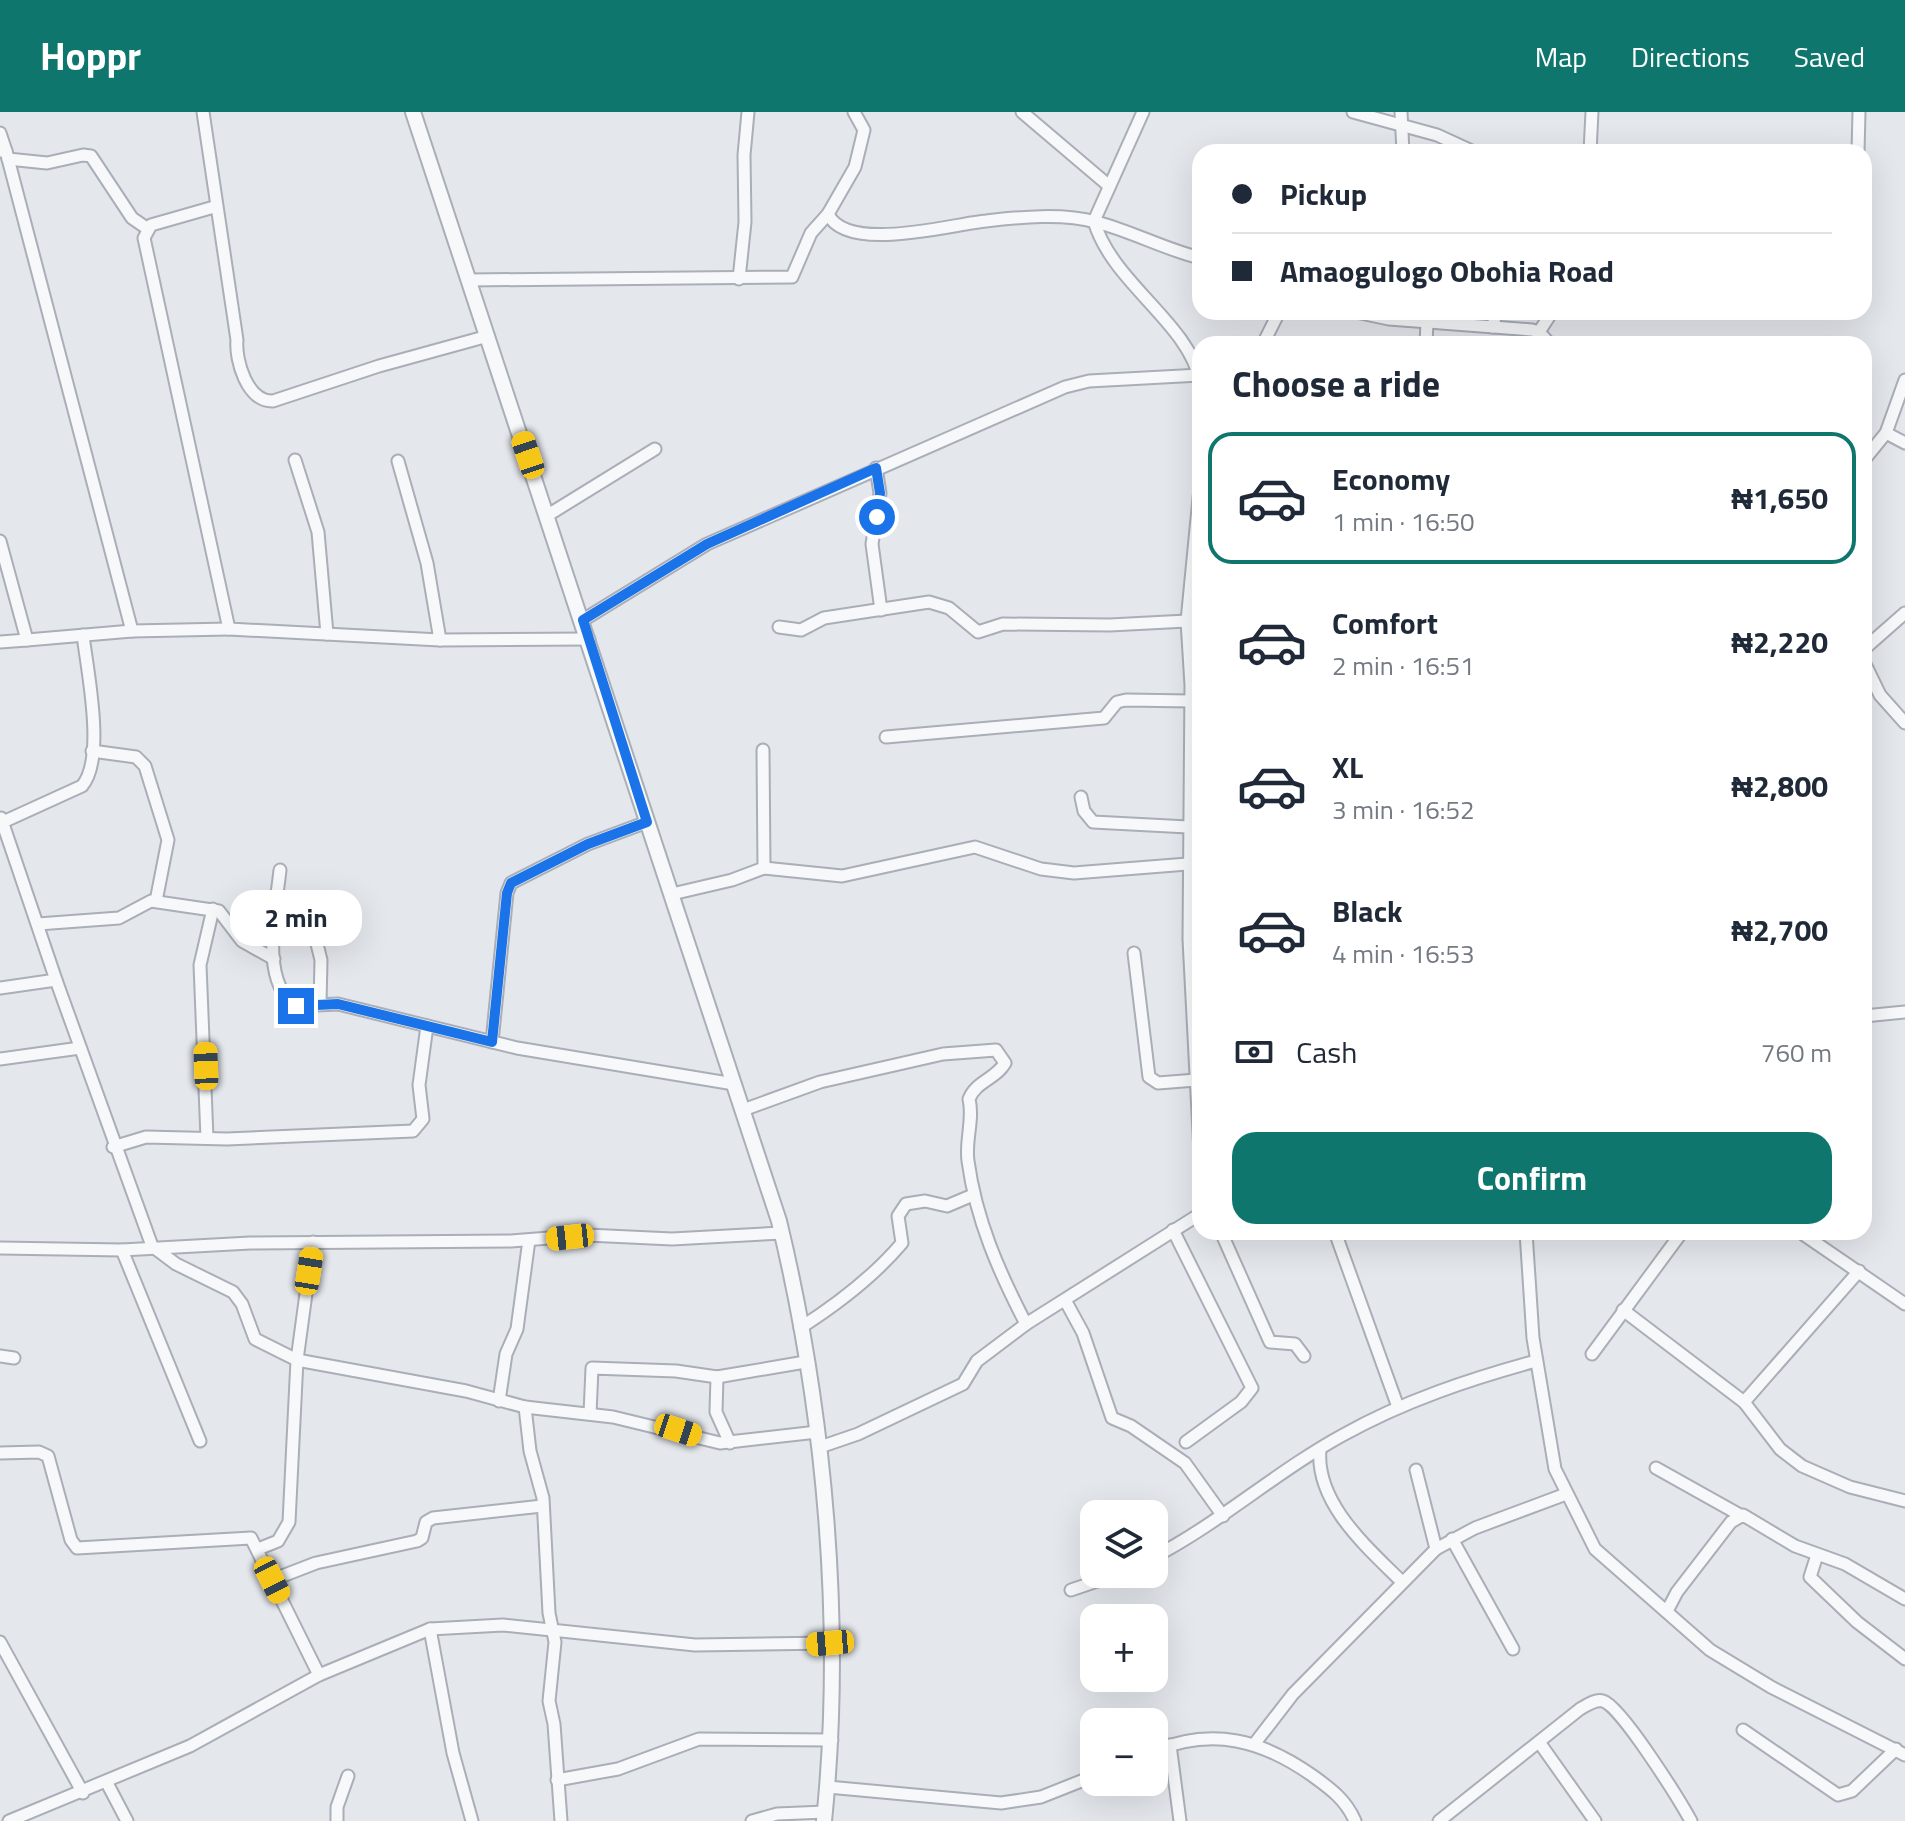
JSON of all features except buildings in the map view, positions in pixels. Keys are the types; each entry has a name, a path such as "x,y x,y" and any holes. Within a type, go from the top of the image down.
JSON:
{"street":[{"path":"203,112 214,207 235,327 236,357 251,389 267,402 488,336"},
{"path":"413,112 583,620 782,1233 820,1447 825,1501 832,1740 825,1816 777,1814 752,1821"},
{"path":"739,279 745,222 744,155 748,112"},
{"path":"469,280 792,277 811,233 828,214 855,167 864,130 854,112"},
{"path":"1022,112 1108,185"},
{"path":"1143,112 1094,221 1111,258 1180,342 1192,362"},
{"path":"1353,112 1401,118 1457,144"},
{"path":"1590,144 1592,112"},
{"path":"1858,144 1859,112"},
{"path":"1401,118 1403,144"},
{"path":"0,133 132,631"},
{"path":"5,153 47,163 91,156 132,218 148,229"},
{"path":"214,207 148,229 144,238 229,629"},
{"path":"828,214 847,228 884,236 989,220 1066,218 1094,221 1192,255"},
{"path":"1413,320 1539,332 1543,336"},
{"path":"1493,327 1494,320"},
{"path":"1539,332 1547,320"},
{"path":"1426,336 1427,322"},
{"path":"583,620 707,544 1065,387 1089,381 1192,375"},
{"path":"1872,450 1886,433 1905,380"},
{"path":"1886,433 1905,443"},
{"path":"548,515 655,449"},
{"path":"295,460 318,532 327,634"},
{"path":"398,461 427,563 440,640"},
{"path":"876,468 880,493 872,544 881,610"},
{"path":"0,541 27,640"},
{"path":"779,627 801,630 824,618 929,602 942,604 978,632 1003,624 1192,630"},
{"path":"1872,642 1905,613"},
{"path":"0,642 132,631 229,629 440,640 589,639"},
{"path":"83,635 93,734 89,777 82,786 2,818 6,846 38,924 113,1147 152,1246 176,1264 233,1292 242,1304 255,1339 297,1360 466,1391 525,1407 590,1414 730,1443 817,1432"},
{"path":"1872,678 1880,695 1905,723"},
{"path":"1192,698 1188,827 1188,851 1192,860"},
{"path":"886,737 1104,718 1117,702 1126,700 1191,701"},
{"path":"763,750 764,868"},
{"path":"92,751 136,757 145,766 168,840 156,901"},
{"path":"1081,797 1084,811 1093,822 1188,827"},
{"path":"492,1042 507,893 511,883 588,844 647,822"},
{"path":"672,894 732,880 764,868 842,876 975,847 1041,869 1074,873 1192,864"},
{"path":"1188,851 1192,849"},
{"path":"280,870 274,959 277,987 287,1001 296,1006 356,1007 492,1042 734,1084"},
{"path":"38,924 119,918 139,904 156,901 213,909 223,914 242,941 274,959"},
{"path":"207,1138 200,965 213,909"},
{"path":"315,936 321,960 320,1004"},
{"path":"1134,953 1149,1077 1158,1083 1192,1080"},
{"path":"0,988 56,980"},
{"path":"1872,1015 1905,1012"},
{"path":"113,1147 146,1137 413,1131 423,1119 419,1085 427,1026"},
{"path":"0,1059 80,1048"},
{"path":"743,1110 820,1082 943,1054 996,1050 1005,1063 1001,1071 980,1083 969,1099 972,1112 967,1154 973,1195 993,1256 1026,1324"},
{"path":"800,1328 856,1288 891,1256 902,1243 898,1216 906,1204 925,1201 947,1206 973,1195"},
{"path":"820,1447 858,1434 963,1384 977,1361 1026,1324 1192,1219"},
{"path":"1173,1230 1252,1388 1241,1402 1186,1442"},
{"path":"0,1248 122,1250 152,1246 529,1240 587,1235 672,1239 782,1233"},
{"path":"499,1401 506,1354 517,1329 529,1240"},
{"path":"1225,1240 1270,1342 1295,1344 1304,1356"},
{"path":"1338,1240 1398,1407"},
{"path":"1527,1240 1536,1361 1555,1469 1600,1554 1667,1611 1687,1633 1758,1679 1900,1752 1852,1791 1838,1795 1743,1730"},
{"path":"1592,1354 1676,1240"},
{"path":"1812,1240 1905,1304"},
{"path":"258,1549 278,1541 289,1522 297,1360 313,1242"},
{"path":"122,1250 200,1441"},
{"path":"1744,1402 1859,1271"},
{"path":"1065,1300 1083,1333 1112,1418 1131,1426 1185,1463 1223,1516"},
{"path":"1623,1310 1744,1402 1780,1449 1802,1466 1850,1487 1905,1501"},
{"path":"0,1356 14,1358"},
{"path":"1168,1549 1223,1516 1320,1449 1398,1407 1536,1361"},
{"path":"590,1414 592,1368 717,1377 805,1362"},
{"path":"717,1377 716,1412 730,1443"},
{"path":"525,1407 542,1506 553,1632 555,1664 549,1701 554,1724 561,1821"},
{"path":"1320,1449 1324,1486 1355,1532 1402,1582"},
{"path":"0,1453 39,1452 48,1456 71,1540 77,1548 244,1537 253,1540 319,1675"},
{"path":"1656,1468 1747,1516 1775,1535 1817,1555 1845,1564 1905,1599"},
{"path":"1416,1470 1436,1549"},
{"path":"1255,1743 1285,1702 1436,1549 1452,1539 1566,1494"},
{"path":"272,1580 316,1563 417,1541 422,1538 426,1522 433,1518 542,1506"},
{"path":"1667,1611 1677,1592 1740,1515"},
{"path":"1452,1539 1513,1649"},
{"path":"1817,1555 1810,1577 1848,1614 1905,1659"},
{"path":"1071,1590 1080,1587"},
{"path":"9,1821 83,1793 190,1746 319,1675 430,1629 503,1625 695,1645 830,1643"},
{"path":"430,1629 453,1753 472,1821"},
{"path":"0,1642 83,1793"},
{"path":"1439,1821 1580,1709 1598,1701 1608,1703 1633,1732 1691,1821"},
{"path":"1180,1821 1170,1745 1206,1737 1255,1743 1276,1752 1328,1787 1345,1802 1355,1821"},
{"path":"557,1780 618,1769 699,1739 832,1740"},
{"path":"1539,1742 1595,1821"},
{"path":"337,1821 337,1807 348,1776"},
{"path":"828,1787 1001,1803 1041,1797 1080,1782"},
{"path":"107,1783 127,1821"}],"route":[{"path":"296,1006 338,1004 356,1007 492,1042 507,893 511,883 517,877 588,844 647,822 583,620 707,544 820,496 876,468 880,493 877,517"}]}
